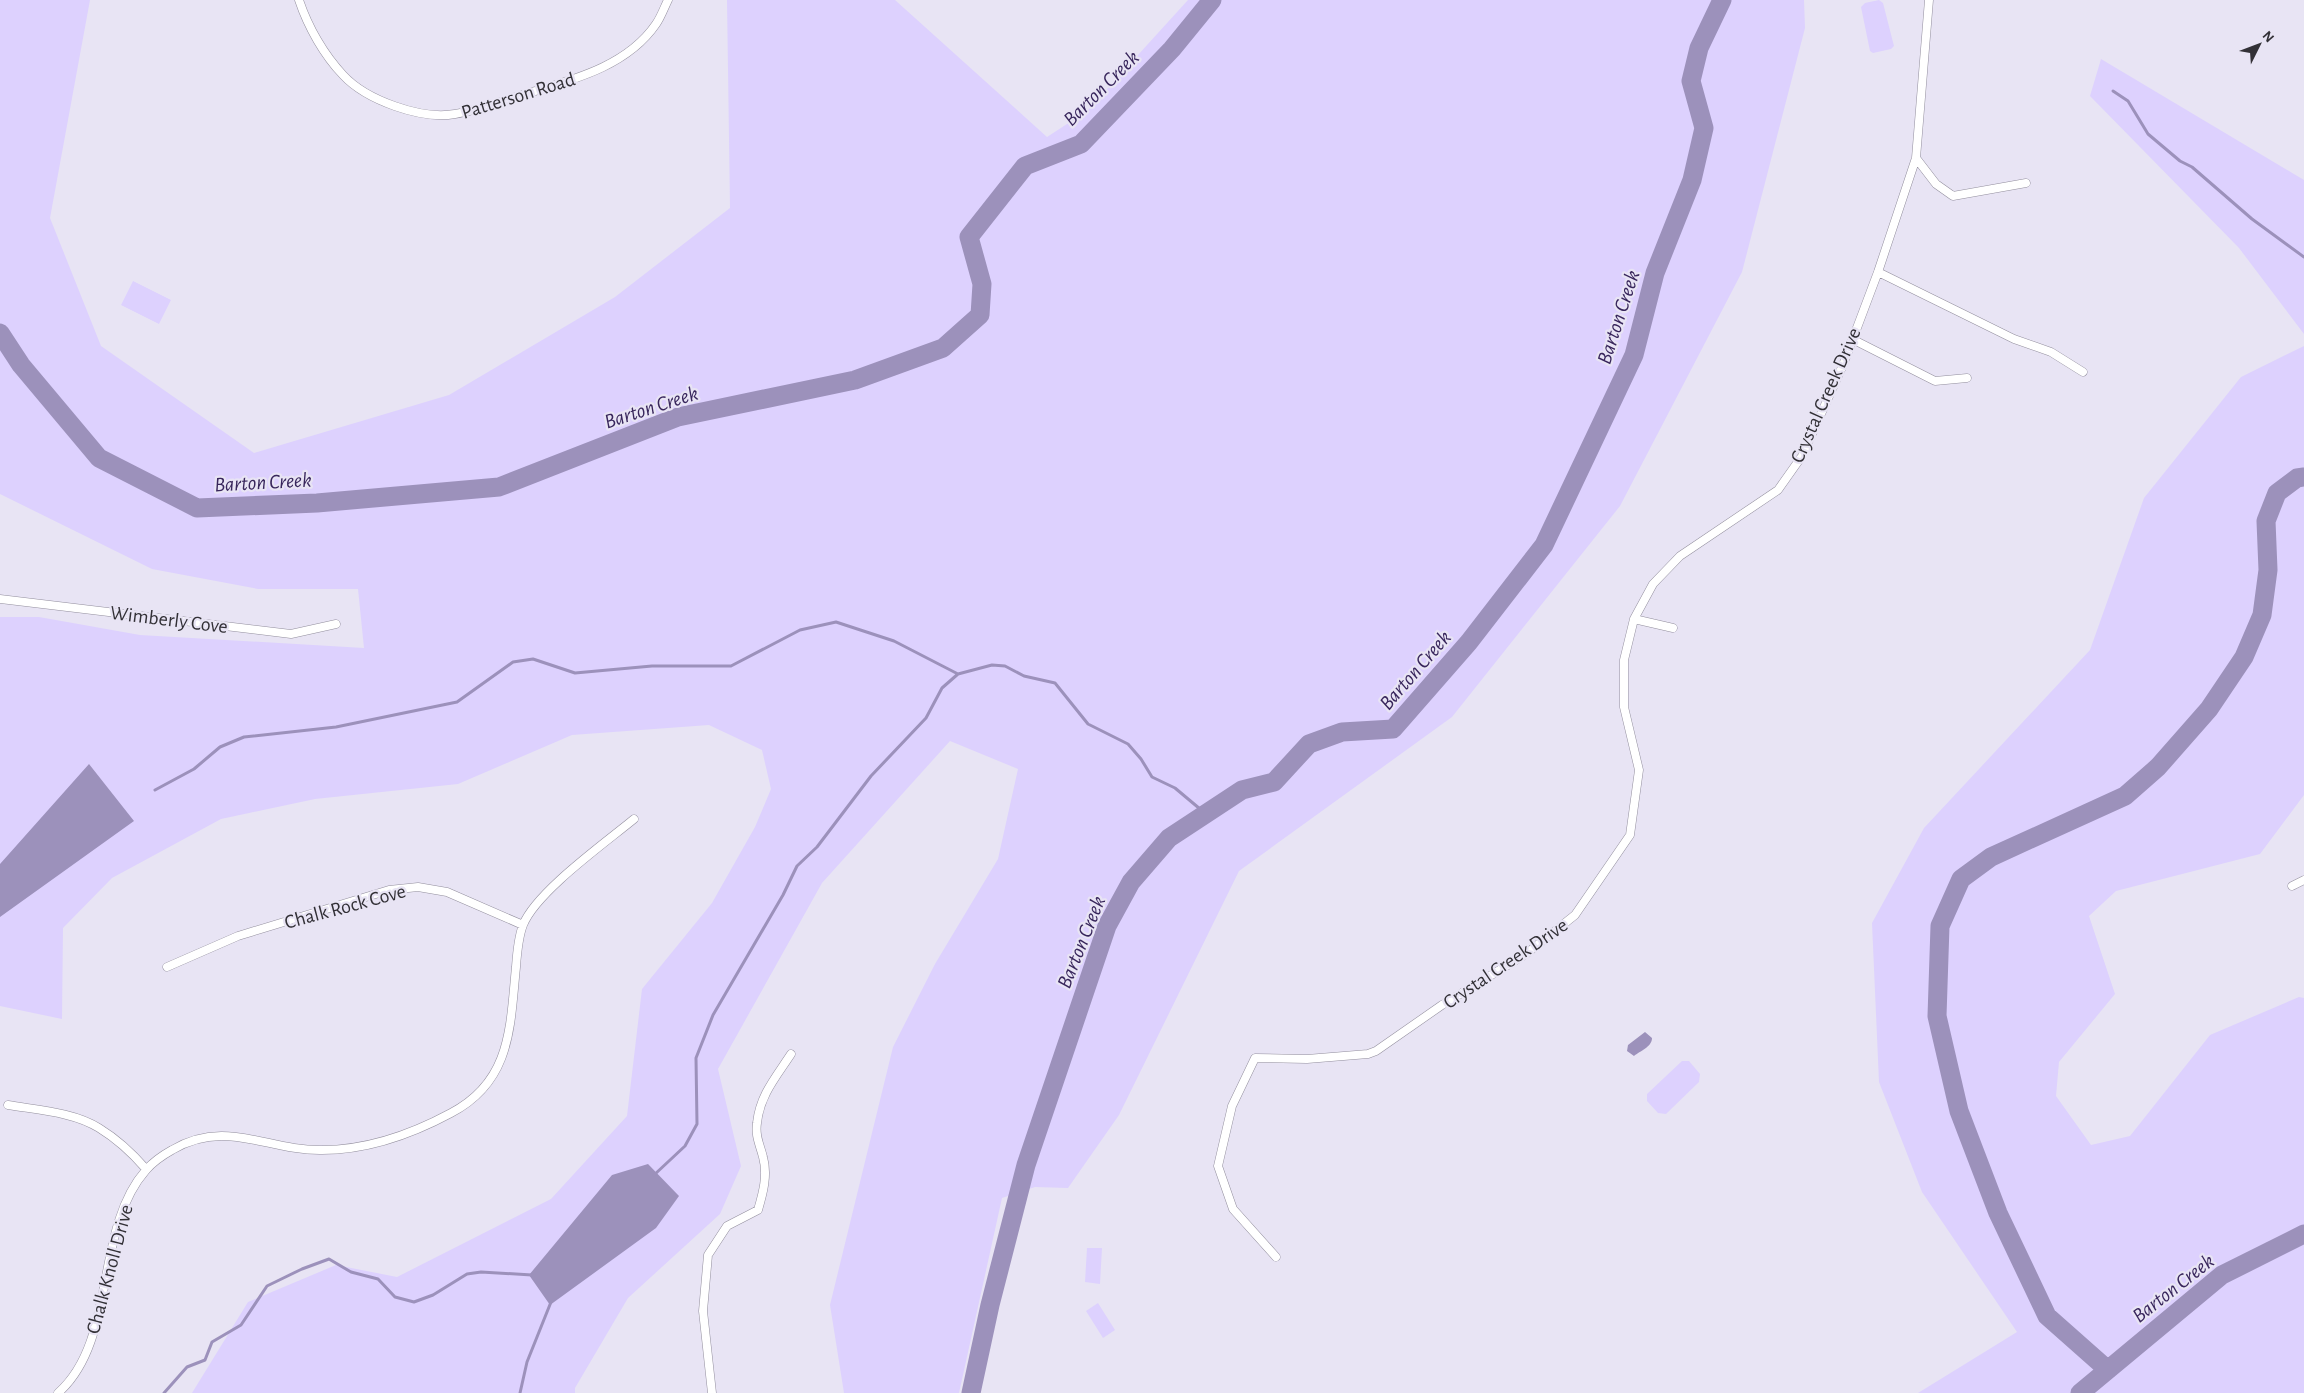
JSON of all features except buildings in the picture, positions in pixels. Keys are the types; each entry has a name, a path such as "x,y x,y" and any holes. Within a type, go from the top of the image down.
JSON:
{"street":[{"name":"Patterson Road","path":"299,0 304,14 327,56 344,77 366,92 397,107 424,114 454,114 564,82 600,69 630,51 656,24 668,0"},
{"name":"Crystal Creek Drive","path":"1276,1257 1233,1209 1218,1166 1232,1106 1255,1058 1307,1059 1376,1052 1442,1005 1526,954 1575,915 1630,835 1639,770 1624,707 1624,660 1634,619 1653,584 1680,556 1778,490 1802,456 1843,365 1878,272 1916,158 1929,0"},
{"path":"1916,158 1936,184 1953,196 2026,183"},
{"path":"1878,272 2014,338 2051,352 2084,372"},
{"path":"1852,339 1935,381 1967,378"},
{"name":"Wimberly Cove","path":"0,599 291,634 336,624"},
{"path":"1634,619 1673,628"},
{"name":"Chalk Knoll Drive","path":"58,1393 82,1363 93,1332 119,1218 128,1195 146,1169 162,1156 186,1142 204,1138 234,1136 306,1150 352,1149 381,1142 452,1112 476,1096 495,1072 507,1045 518,948 523,925 532,908 548,891 634,819"},
{"path":"2292,886 2304,880"},
{"name":"Chalk Rock Cove","path":"167,967 238,936 389,890 418,888 441,890 523,925"},
{"path":"712,1393 702,1311 708,1255 727,1226 758,1210 765,1186 764,1158 758,1143 757,1124 764,1093 792,1054"},
{"path":"8,1104 69,1117 98,1127 121,1144 146,1169"}],"shaded area":[{"path":"0,0 90,0 50,218 101,346 254,453 449,395 615,297 730,208 727,0 895,0 1047,137 1087,111 1188,0 1804,0 1805,28 1742,272 1620,506 1452,717 1239,871 1119,1115 1068,1188 1035,1187 1002,1198 959,1393 844,1393 830,1305 893,1047 935,964 998,859 1018,769 950,741 822,883 718,1069 741,1166 720,1214 628,1298 575,1388 575,1393 192,1393 248,1302 336,1265 397,1277 551,1199 627,1116 642,989 712,903 755,827 771,789 762,750 709,725 572,735 458,784 315,799 221,819 112,878 63,928 62,1019 0,1006 0,617 39,617 140,635 364,648 358,589 258,589 152,569 0,494"},
{"path":"1879,0 1883,3 1894,46 1891,49 1873,53 1870,51 1861,7 1865,3"},
{"path":"2101,59 2304,180 2304,334 2239,248 2090,96"},
{"path":"133,281 171,300 159,324 121,305"},
{"path":"2304,346 2304,795 2260,854 2116,891 2089,916 2115,994 2059,1062 2056,1096 2091,1145 2130,1136 2210,1035 2299,997 2304,998 2304,1393 1918,1393 2017,1332 1922,1192 1879,1082 1872,923 1924,828 2090,650 2144,498 2241,377"},
{"path":"89,764 134,821 0,917 0,864"},
{"path":"1645,1032 1652,1038 1650,1044 1634,1056 1627,1051 1628,1045"},
{"path":"1682,1061 1689,1061 1700,1074 1699,1082 1666,1114 1658,1113 1647,1101 1647,1094"},
{"path":"648,1164 679,1196 656,1228 550,1305 529,1275 612,1175"},
{"path":"1087,1248 1102,1248 1100,1284 1085,1282"},
{"path":"1098,1303 1115,1330 1103,1338 1086,1311"}],"waterway":[{"name":"Barton Creek","path":"0,333 21,365 99,458 197,508 317,503 499,487 678,417 855,380 943,348 980,315 982,284 969,237 1025,166 1081,144 1172,49 1212,0"},
{"name":"Barton Creek","path":"971,1393 990,1305 1026,1165 1107,926 1131,882 1169,838 1242,790 1274,782 1309,744 1342,732 1393,729 1469,642 1544,545 1634,355 1655,273 1692,180 1704,128 1691,81 1699,48 1722,0"},
{"path":"2113,91 2128,101 2148,134 2180,161 2192,167 2252,219 2304,257"},
{"path":"2108,1370 2047,1316 1998,1213 1959,1111 1937,1016 1940,926 1961,879 1991,857 2125,796 2158,767 2209,709 2244,657 2262,615 2268,570 2266,521 2277,493 2297,478 2304,477"},
{"path":"155,790 194,769 220,747 244,737 336,727 457,702 513,662 533,659 575,673 652,666 731,666 800,630 836,622 894,641 958,674 992,665 1005,666 1024,676 1055,683 1088,724 1128,744 1141,759 1152,777 1175,788 1206,814"},
{"path":"654,1175 685,1146 697,1124 696,1058 713,1015 783,895 797,866 817,847 871,776 926,718 942,688 958,674"},
{"name":"Barton Creek","path":"2080,1393 2222,1275 2304,1234"},
{"path":"164,1393 187,1367 205,1360 212,1342 241,1325 267,1286 302,1269 329,1259 351,1272 378,1279 395,1297 414,1302 433,1295 467,1274 481,1272 532,1275"},
{"path":"520,1393 527,1362 551,1302"}]}
